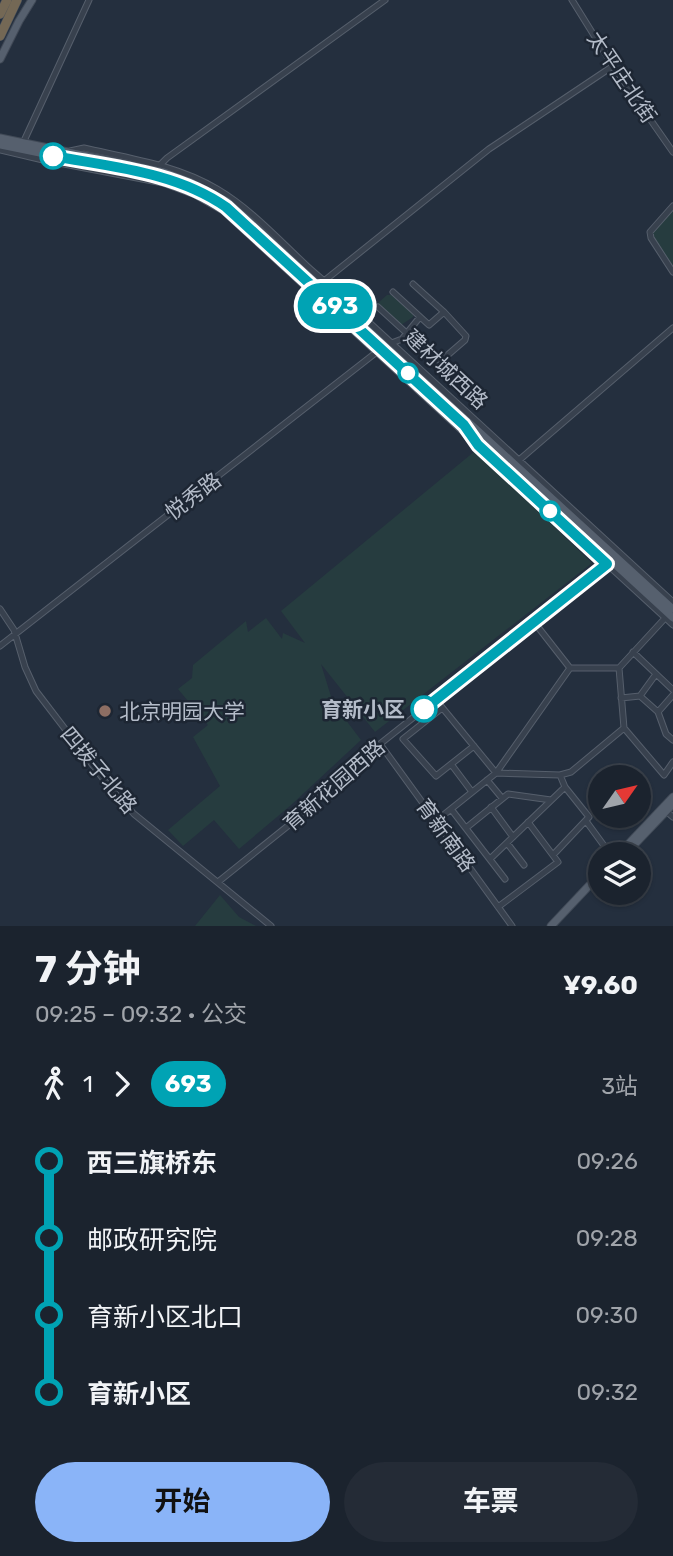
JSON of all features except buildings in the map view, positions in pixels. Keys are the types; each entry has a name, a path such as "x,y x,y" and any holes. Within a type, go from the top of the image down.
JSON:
{"highway":[{"path":"0,14 7,0"},
{"path":"0,36 17,0"}],"main road":[{"path":"0,60 32,0"},
{"name":"建材城西路","path":"1,142 23,143 158,171 191,182 227,201 322,283 464,425 515,464"},
{"name":"建材城西路","path":"1,142 158,171 226,207 515,464 670,615"},
{"path":"630,842 673,797"},
{"path":"637,842 673,804"},
{"path":"551,926 588,887"},
{"path":"557,926 588,894"}],"street":[{"path":"23,143 89,0"},
{"path":"158,171 167,158 385,0"},
{"name":"太平庄北街","path":"572,0 613,66 673,152"},
{"path":"322,283 489,149 613,66"},
{"name":"建材城西路","path":"1,142 49,162 155,181 202,199 235,221 384,347 408,384 611,560"},
{"path":"673,206 650,232 650,238 673,272"},
{"path":"378,307 440,361 465,340 466,336 413,284"},
{"path":"393,292 429,324 444,312"},
{"name":"悦秀路","path":"0,646 384,347 402,339 420,317"},
{"path":"515,464 673,328"},
{"path":"464,425 478,445"},
{"name":"建材城西路","path":"515,464 673,602"},
{"name":"育新花园西路","path":"218,882 294,821 320,791 611,560"},
{"name":"四拨子北路","path":"0,609 15,634 28,676 36,691 111,789 134,814 271,926"},
{"path":"570,668 619,668 670,615"},
{"name":"建材城西路","path":"670,615 673,625"},
{"path":"534,622 570,668"},
{"path":"634,652 673,690"},
{"path":"436,821 496,773 570,668"},
{"path":"619,668 624,728 664,775 673,762"},
{"path":"640,696 656,674"},
{"path":"658,712 673,695"},
{"path":"621,698 640,696 658,712 666,734 673,740"},
{"path":"436,700 496,773 560,775 571,772 624,728"},
{"path":"442,708 403,739 436,776 474,746"},
{"name":"育新南路","path":"380,744 512,926"},
{"path":"451,764 472,792"},
{"path":"553,855 589,817 565,787 560,775"},
{"path":"487,780 502,798"},
{"path":"489,859 565,787"},
{"path":"466,828 508,794 551,800"},
{"path":"491,807 513,837"},
{"path":"451,809 505,879"},
{"path":"666,811 673,817"},
{"path":"586,821 602,842"},
{"path":"498,907 558,862 528,822"},
{"path":"507,843 524,865"}],"green space":[{"path":"673,209 673,267 652,233"},
{"path":"391,295 413,314 413,317 401,325 378,303"},
{"path":"475,451 592,563 375,732 321,664 333,703 361,740 239,849 214,820 183,846 168,830 220,786 193,737 208,725 178,689 192,678 193,665 246,621 248,632 266,618 282,639 283,633 305,643 281,611"},
{"path":"220,895 239,917 256,926 195,926"}],"bus line":[{"name":"693","path":"53,156 172,180 200,191 226,207 464,425 478,445 607,564 424,709"}],"place":[{"name":"育新小区","path":"424,709"},
{"name":"北京明园大学","path":"105,711"}]}
